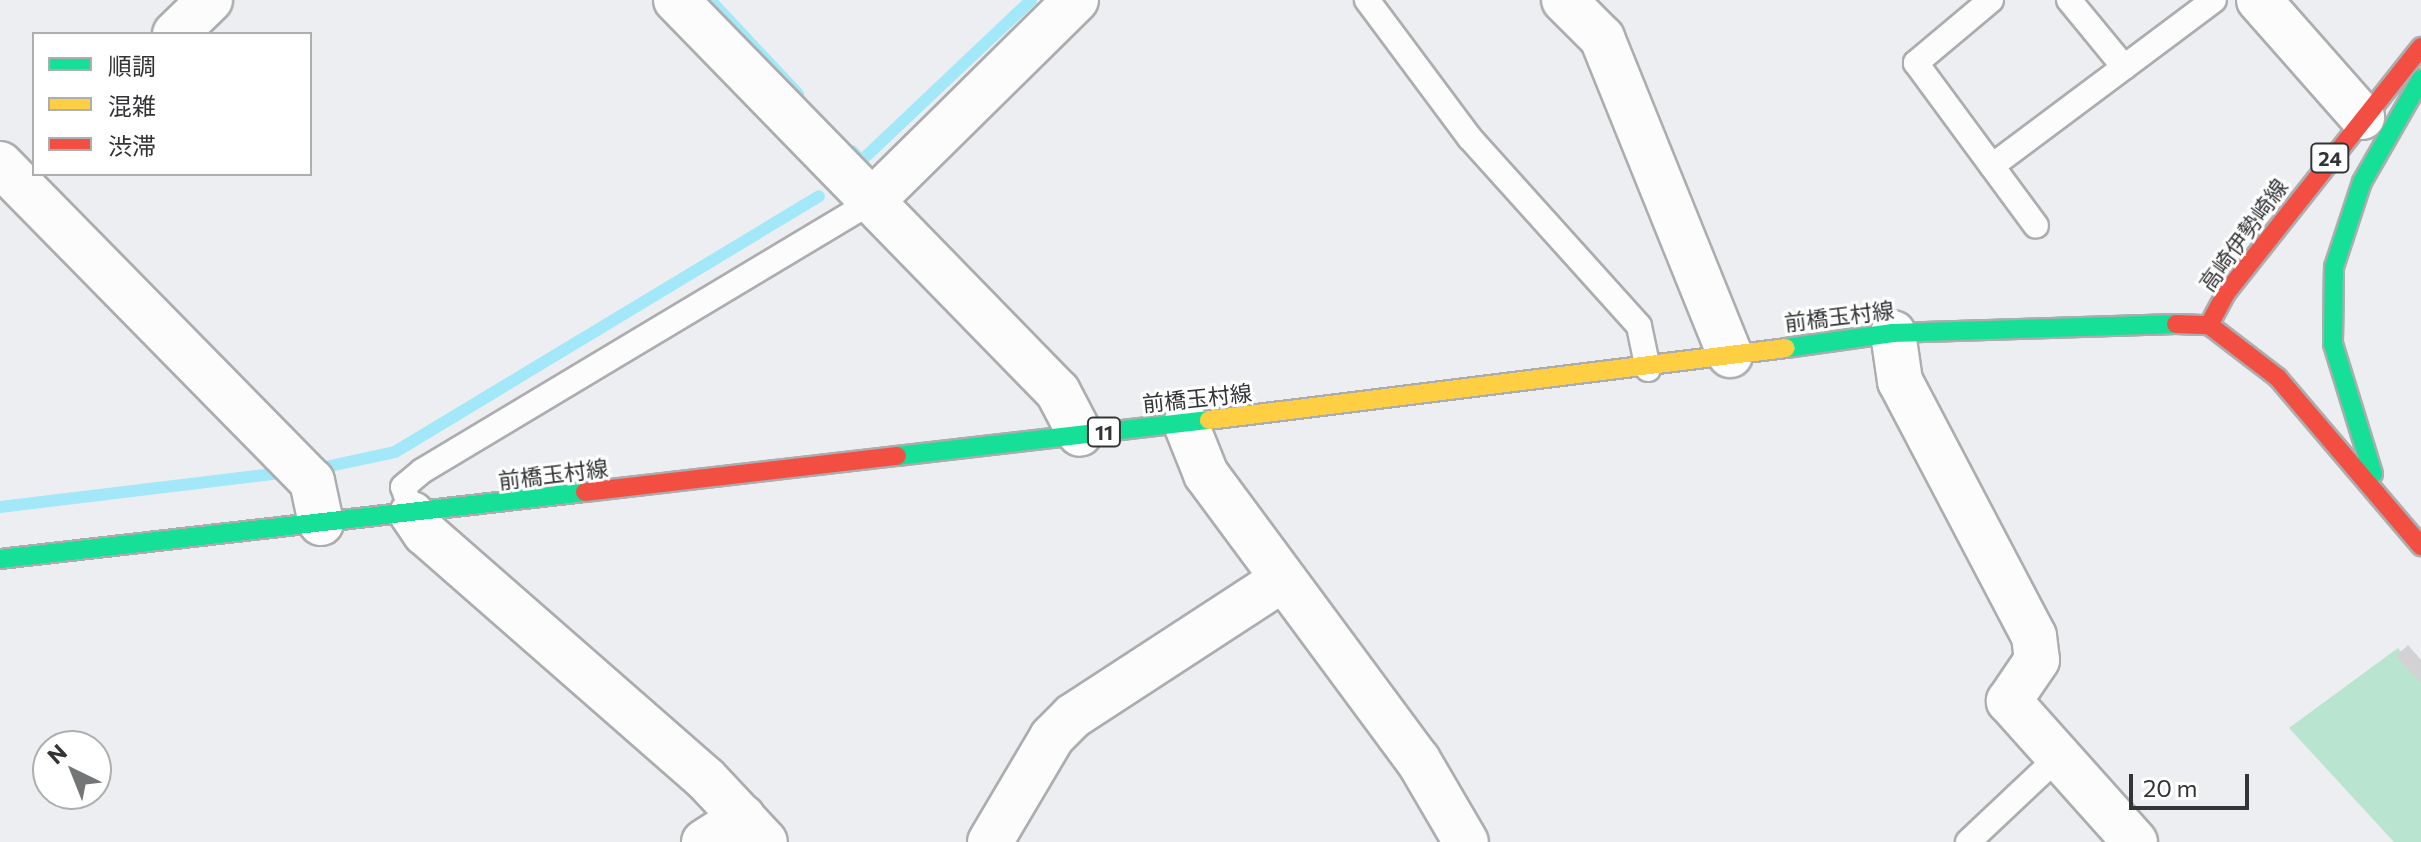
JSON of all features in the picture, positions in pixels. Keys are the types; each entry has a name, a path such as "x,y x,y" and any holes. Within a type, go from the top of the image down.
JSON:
{"main road":[{"name":"高崎伊勢崎線","path":"2421,47 2362,117 2226,293 2209,325 2278,378 2421,546"},
{"path":"2382,497 2341,383 2330,309 2334,267 2362,182 2421,79"},
{"name":"前橋玉村線","path":"0,559 412,514 1648,369 1893,333 1980,324 2209,325"}],"street":[{"path":"177,32 210,0"},
{"path":"676,0 1058,392 1080,434"},
{"path":"871,202 1076,0"},
{"path":"1564,0 1602,38 1730,355"},
{"path":"2259,0 2362,117"},
{"path":"18,174 312,481 321,523"},
{"path":"1893,333 1900,381 2034,636 2037,660 2009,701 2056,759 2135,842"},
{"path":"1186,424 1206,474 1418,760 1466,842"},
{"path":"412,514 754,830"},
{"path":"990,842 1052,737 1073,716 1282,580"},
{"path":"704,842 754,830"}],"lane":[{"path":"1367,0 1469,137 1639,326 1648,369"},
{"path":"1991,0 1916,63 2036,226"},
{"path":"2069,0 2124,67"},
{"path":"1992,166 2214,0"},
{"path":"412,514 403,487 422,471 871,202"},
{"path":"1968,842 2056,759"}],"green space":[{"path":"2398,648 2421,676 2421,842 2394,842 2289,728"}],"building":[{"path":"2408,645 2421,660 2421,683 2396,656"}],"waterway":[{"path":"710,0 798,94"},
{"path":"852,151 861,161 1031,0"},
{"path":"330,466 395,452 819,196"},
{"path":"0,507 282,473"}],"traffic: fast":[{"path":"2373,474 2333,344 2334,267 2362,182 2421,79"},
{"path":"1786,348 1893,333 2176,324"},
{"path":"897,456 1209,420"},
{"path":"0,559 585,492"}],"traffic: slow":[{"path":"1209,420 1786,348"}],"traffic: jam":[{"path":"2209,325 2226,293 2421,47"},
{"path":"2176,324 2209,325 2278,378 2421,546"},
{"path":"585,492 897,456"}]}
